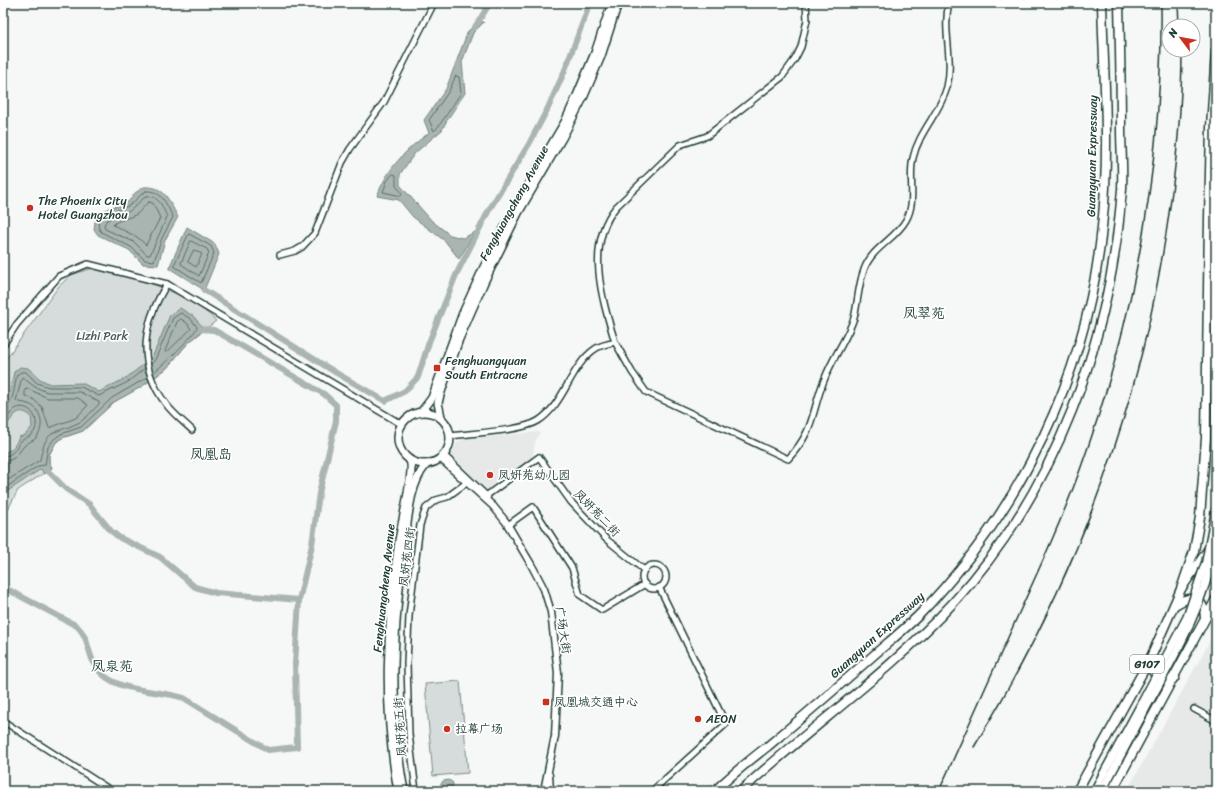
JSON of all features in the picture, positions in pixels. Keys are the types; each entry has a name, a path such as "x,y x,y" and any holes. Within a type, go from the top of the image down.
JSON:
{"highway":[{"name":"Guangyuan Expressway","path":"716,790 826,698 919,616 948,584 986,534 1020,483 1038,449 1055,411 1070,370 1088,310 1098,263 1106,180 1102,3"},
{"path":"741,791 890,664 953,603 978,574 1000,543 1035,488 1058,444 1074,407 1094,346 1110,279 1117,233 1122,186 1119,3"},
{"path":"1181,589 1194,551 1204,485 1211,127 1216,51"},
{"name":"G107","path":"1077,791 1151,657 1181,589 1216,538"},
{"path":"1174,606 1183,599 1196,600 1202,603 1205,609 1205,618"},
{"name":"G107","path":"1112,791 1216,599"},
{"path":"1151,657 1152,670 1159,679 1167,681 1175,677"}],"main road":[{"name":"Fenghuangcheng Avenue","path":"422,411 432,398 460,319 484,267 514,208 565,122 595,53 612,3"},
{"name":"Fenghuangcheng Avenue","path":"441,417 438,403 440,395 470,313 518,213 580,104 601,56 618,3"},
{"path":"422,411 432,412 441,417 448,426 451,436 450,446 442,457 436,462 426,465 410,461 400,450 398,440 401,424 412,414 422,411"},
{"name":"Fenghuangcheng Avenue","path":"398,791 390,736 388,649 398,546 412,474 410,461"},
{"name":"Fenghuangcheng Avenue","path":"404,791 398,752 394,708 395,625 407,524 418,475 426,465"},
{"path":"1102,791 1187,617 1206,561 1216,508"},
{"path":"1094,791 1143,707 1182,645 1199,606 1212,564 1216,544"}],"street":[{"path":"280,255 295,251 302,247 315,233 342,163 350,149 384,102 434,3"},
{"path":"806,3 807,20 801,47 795,59 782,77 707,136 680,145 616,207 608,218 600,236 598,255 603,294 615,342 632,372 646,392 788,459 802,442 812,422 825,377 846,337 854,318 864,270 880,246 899,229 911,209 911,173 916,146 942,100 949,76 950,57 946,24 949,3"},
{"path":"3,345 17,324 59,276 88,264 167,284 401,424"},
{"path":"167,284 149,320 144,348 148,374 166,404 192,430"},
{"path":"451,436 520,427 538,421 552,409 585,359 596,348 615,342"},
{"name":"广场大街","path":"442,457 493,506 508,525 544,589 551,612 558,673 555,736 544,791"},
{"name":"凤妍苑二街","path":"486,496 539,457 571,502 606,539 644,570"},
{"name":"广场大街","path":"468,482 486,496 491,501 493,506"},
{"name":"凤妍苑四街","path":"407,661 409,616 420,525 426,508 436,500 447,497 468,482"},
{"path":"508,525 533,507 572,568 580,595 602,610 645,584"},
{"path":"654,565 664,571 664,582 659,587 651,588 645,584 642,577 644,570 654,565"},
{"path":"652,791 726,724 659,587"},
{"name":"凤妍苑五街","path":"407,661 409,734 416,791"},
{"path":"1194,709 1216,721"},
{"path":"3,721 112,791"},
{"name":"广场大街","path":"548,771 550,791"}],"shaded area":[{"name":"凤妍苑幼儿园","path":"540,432 535,443 532,460 488,492 484,490 450,457 456,444 463,438"},
{"path":"1216,630 1216,791 1127,791"}],"green space":[{"name":"Lizhi Park","path":"96,267 144,281 175,293 204,310 216,321 188,343 166,369 141,387 114,402 83,431 62,438 56,442 49,455 49,462 52,468 18,490 3,519 3,363 59,286 71,275"},
{"name":"拉幕广场","path":"460,681 468,773 433,776 425,684"}],"water":[{"path":"479,22 484,22 473,33 462,62 465,93 442,130 415,153 400,174 400,185 432,221 450,235 463,238 475,232 459,259 445,241 413,217 399,200 377,196 386,177 398,160 429,133 424,120 446,89 468,31"},
{"path":"144,187 157,189 166,195 178,217 165,240 158,265 143,264 129,250 98,235 94,229 95,222 99,215 110,207 120,206 129,201 135,193"},
{"path":"187,227 215,244 219,254 204,290 169,268"},
{"path":"180,308 193,316 202,326 199,334 188,343 166,369 141,387 114,402 83,431 62,438 56,442 49,455 49,462 52,468 44,474 41,469 8,491 3,501 3,452 9,451 15,445 19,437 25,435 32,427 31,416 26,413 18,412 3,429 3,405 10,391 14,372 20,367 28,368 40,379 50,384 82,383 99,392 126,378 152,358 170,315"},
{"path":"449,780 453,783 452,791 437,791 443,781"}],"waterway":[{"path":"475,27 490,3"},
{"path":"204,290 338,374 385,401 405,391 418,377 429,342 456,275 489,210 529,144 548,108 565,70 590,3"},
{"path":"3,587 77,626 84,636 96,667 104,676 114,682 137,689 184,698 268,750 297,747 295,664 299,600 312,545 319,493 336,421 336,405 324,394 214,330 201,329"},
{"path":"48,471 66,489 89,504 111,531 120,538 160,557 195,587 216,593 299,600"}],"railway":[{"path":"939,791 1044,559 1067,504 1100,411 1117,354 1131,297 1151,180 1157,122 1161,3"},
{"path":"1178,3 1179,18"},
{"path":"974,747 1010,686 1042,624 1071,561 1097,497 1120,431 1139,364 1155,296 1167,227 1178,138 1182,58"}],"place":[{"name":"The Phoenix City Hotel Guangzhou","path":"30,208"},
{"name":"Fenghuangyuan South Entracne","path":"437,368"},
{"name":"凤妍苑幼儿园","path":"490,475"},
{"name":"凤凰城交通中心","path":"546,702"},
{"name":"AEON","path":"698,719"},
{"name":"拉幕广场","path":"447,729"}],"district":[{"name":"凤翠苑","path":"924,313"},
{"name":"凤凰岛","path":"211,454"},
{"name":"凤泉苑","path":"112,666"}]}
